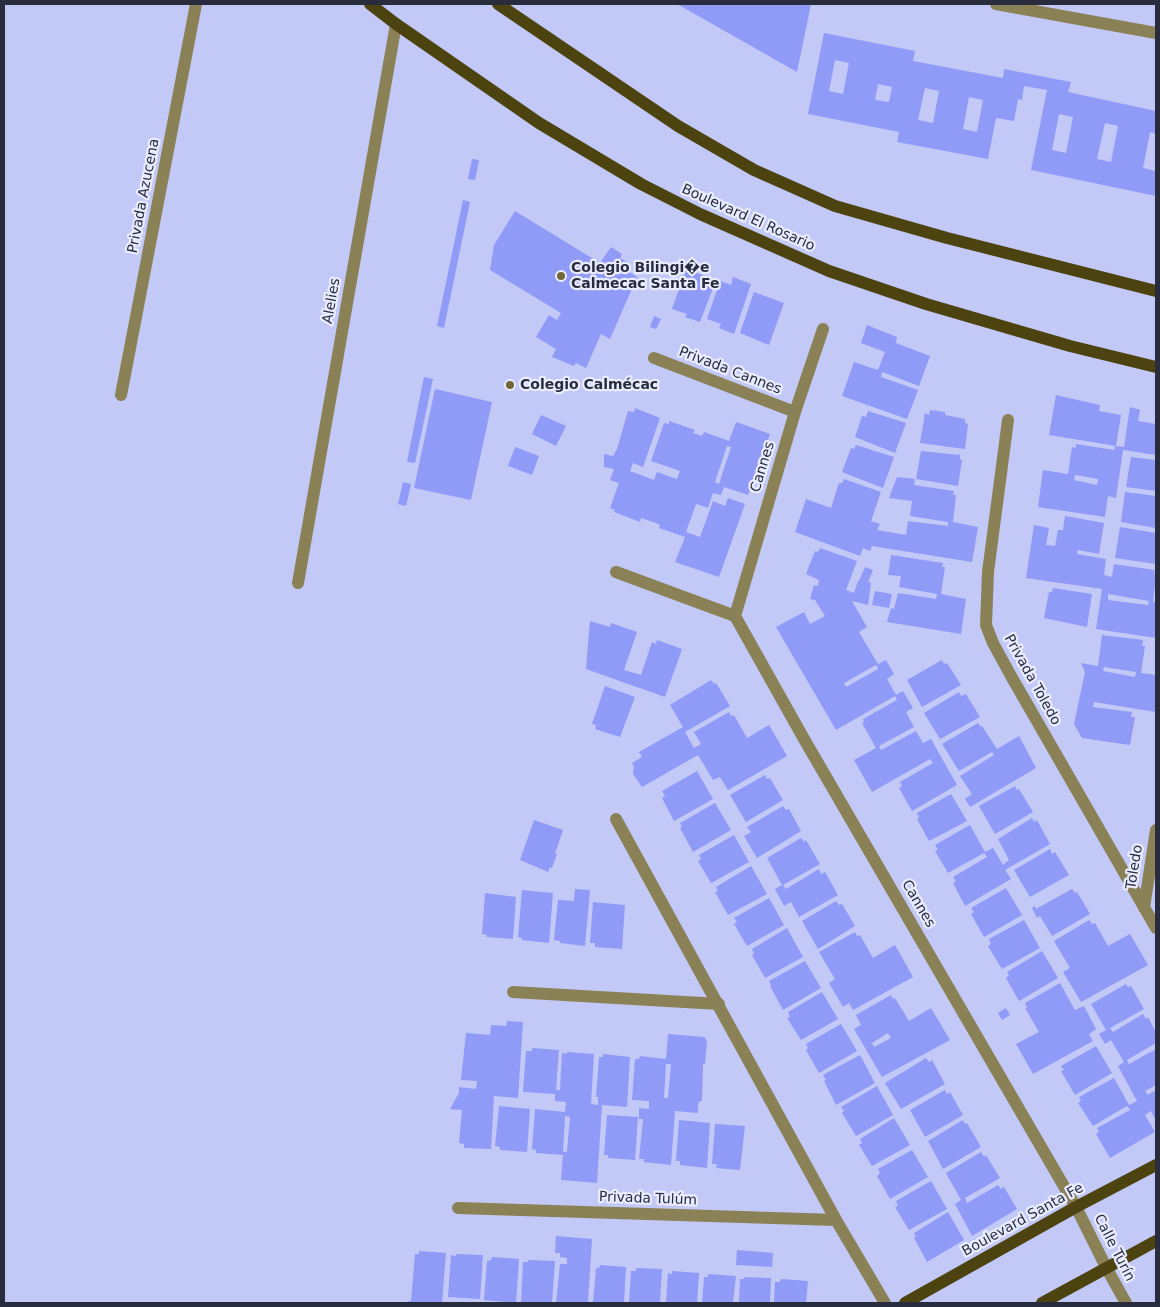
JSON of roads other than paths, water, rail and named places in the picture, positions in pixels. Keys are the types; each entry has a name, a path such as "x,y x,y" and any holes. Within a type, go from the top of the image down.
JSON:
{"main road":[{"name":"Boulevard El Rosario","path":"370,4 539,123 641,184 708,217 829,271 926,304 1070,346 1156,366"},
{"path":"498,4 678,126 754,170 835,206 947,238 1156,291"},
{"name":"Boulevard Santa Fe","path":"905,1303 1076,1207 1156,1165"},
{"path":"1042,1303 1156,1241"}],"street":[{"name":"Privada Azucena","path":"121,395 196,4"},
{"path":"996,4 1156,33"},
{"name":"Alelies","path":"298,583 396,24"},
{"name":"Cannes","path":"823,329 795,412 735,616 1076,1207"},
{"name":"Privada Cannes","path":"654,358 795,412"},
{"name":"Privada Toledo","path":"1008,420 988,572 986,625 993,643 1011,676 1156,928"},
{"path":"616,572 735,616"},
{"path":"616,819 836,1220 885,1303"},
{"name":"Toledo","path":"1144,908 1156,830"},
{"path":"513,992 719,1004"},
{"name":"Calle Turín","path":"1076,1207 1126,1303"},
{"name":"Privada Tulúm","path":"458,1208 836,1220"}],"place":[{"name":"Colegio Bilingi�e Calmecac Santa Fe","path":"561,276"},
{"name":"Colegio Calmécac","path":"510,385"}]}
